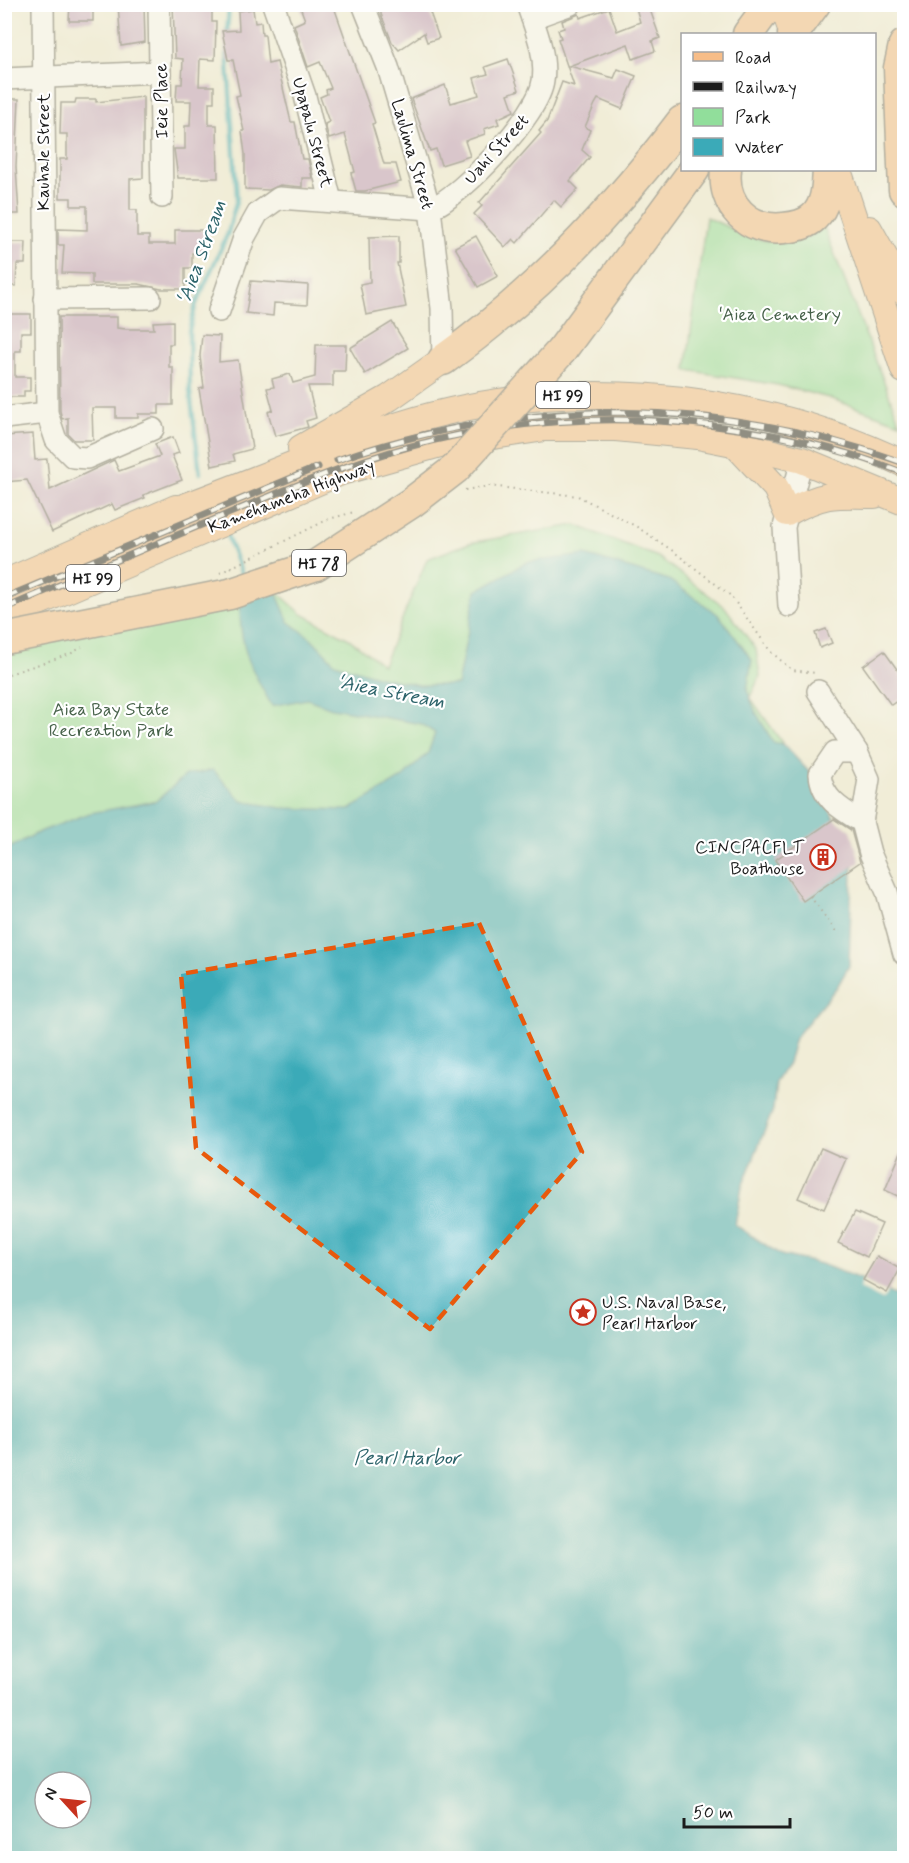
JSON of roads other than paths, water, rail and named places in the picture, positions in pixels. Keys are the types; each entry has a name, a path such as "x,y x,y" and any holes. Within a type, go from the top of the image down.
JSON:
{"highway":[{"path":"749,33 771,4"},
{"path":"794,33 815,4"},
{"path":"904,45 899,68 904,190"},
{"path":"443,360 503,313 567,254 619,201 681,123"},
{"name":"HI 78","path":"4,639 230,594 316,565 411,503 455,469 562,350 693,171"},
{"path":"726,171 726,192 739,215 748,222 779,229 798,226 814,217 827,190 828,171"}],"main road":[{"path":"782,4 793,33"},
{"path":"838,171 904,370"},
{"path":"845,171 870,232 904,292"},
{"name":"Kamehameha Highway","path":"227,488 389,398 443,360"},
{"name":"Kamehameha Highway","path":"4,583 227,488 385,430 467,408 549,395 615,395 709,405 774,418 859,444 904,464"},
{"name":"Kamehameha Highway","path":"4,616 341,472 440,444 545,428 616,428 698,436 802,460 900,499"},
{"path":"733,443 776,488 787,513 812,499 834,493 900,499"},
{"path":"802,460 835,447 859,444"}],"street":[{"name":"Kauhale Street","path":"43,4 47,413 56,440 73,457 87,458 153,429"},
{"name":"Ieie Place","path":"159,4 162,197"},
{"name":"Upapalu Street","path":"273,4 305,96 332,201 430,209"},
{"name":"Laulima Street","path":"363,4 388,67 430,209 447,307 443,360"},
{"path":"529,11 571,4"},
{"name":"Uahi Street","path":"430,209 444,204 494,157 536,104 543,81 543,56 529,11"},
{"path":"4,79 160,72"},
{"path":"219,311 244,238 258,213 279,198 332,201"},
{"path":"45,299 150,298"},
{"path":"4,418 47,413"},
{"path":"789,606 784,527 802,460"},
{"path":"818,682 858,752 869,778 862,822 870,853 887,892 904,954"},
{"path":"858,752 835,752 820,774 821,788 836,806 862,822"}],"water":[{"name":"Pearl Harbor","path":"585,555 669,580 719,615 752,660 747,690 755,711 773,742 783,744 812,775 855,859 852,874 849,966 837,987 795,1038 788,1063 776,1083 773,1110 742,1187 735,1225 781,1255 821,1264 863,1280 887,1293 904,1297 904,1858 5,1858 4,851 39,832 90,813 156,801 186,775 213,770 242,801 282,808 349,810 402,778 428,753 435,733 421,724 332,708 307,699 272,706 247,657 241,633 240,603 275,590 289,622 311,638 335,663 380,677 419,685 457,685 476,591 527,562"}],"waterway":[{"name":"ʻAiea Stream","path":"227,35 229,4"},
{"name":"ʻAiea Stream","path":"200,473 190,392 189,331 196,304 228,233 237,198 227,49"},
{"name":"ʻAiea Stream","path":"225,530 243,578"}],"railway":[{"path":"337,460 407,439 478,424 549,415 621,412 693,416 764,425 834,441 904,463"},
{"path":"4,609 265,498 335,471 383,454 469,433 531,424 595,420 658,421 722,427 784,437 845,453 904,473"},
{"path":"4,598 318,467"}],"place":[{"name":"CINCPACFLT Boathouse","path":"823,857"},
{"name":"U.S. Naval Base, Pearl Harbor","path":"583,1312"}],"park label":[{"name":"ʻAiea Cemetery","path":"780,314"},
{"name":"Aiea Bay State Recreation Park","path":"111,719"}]}
